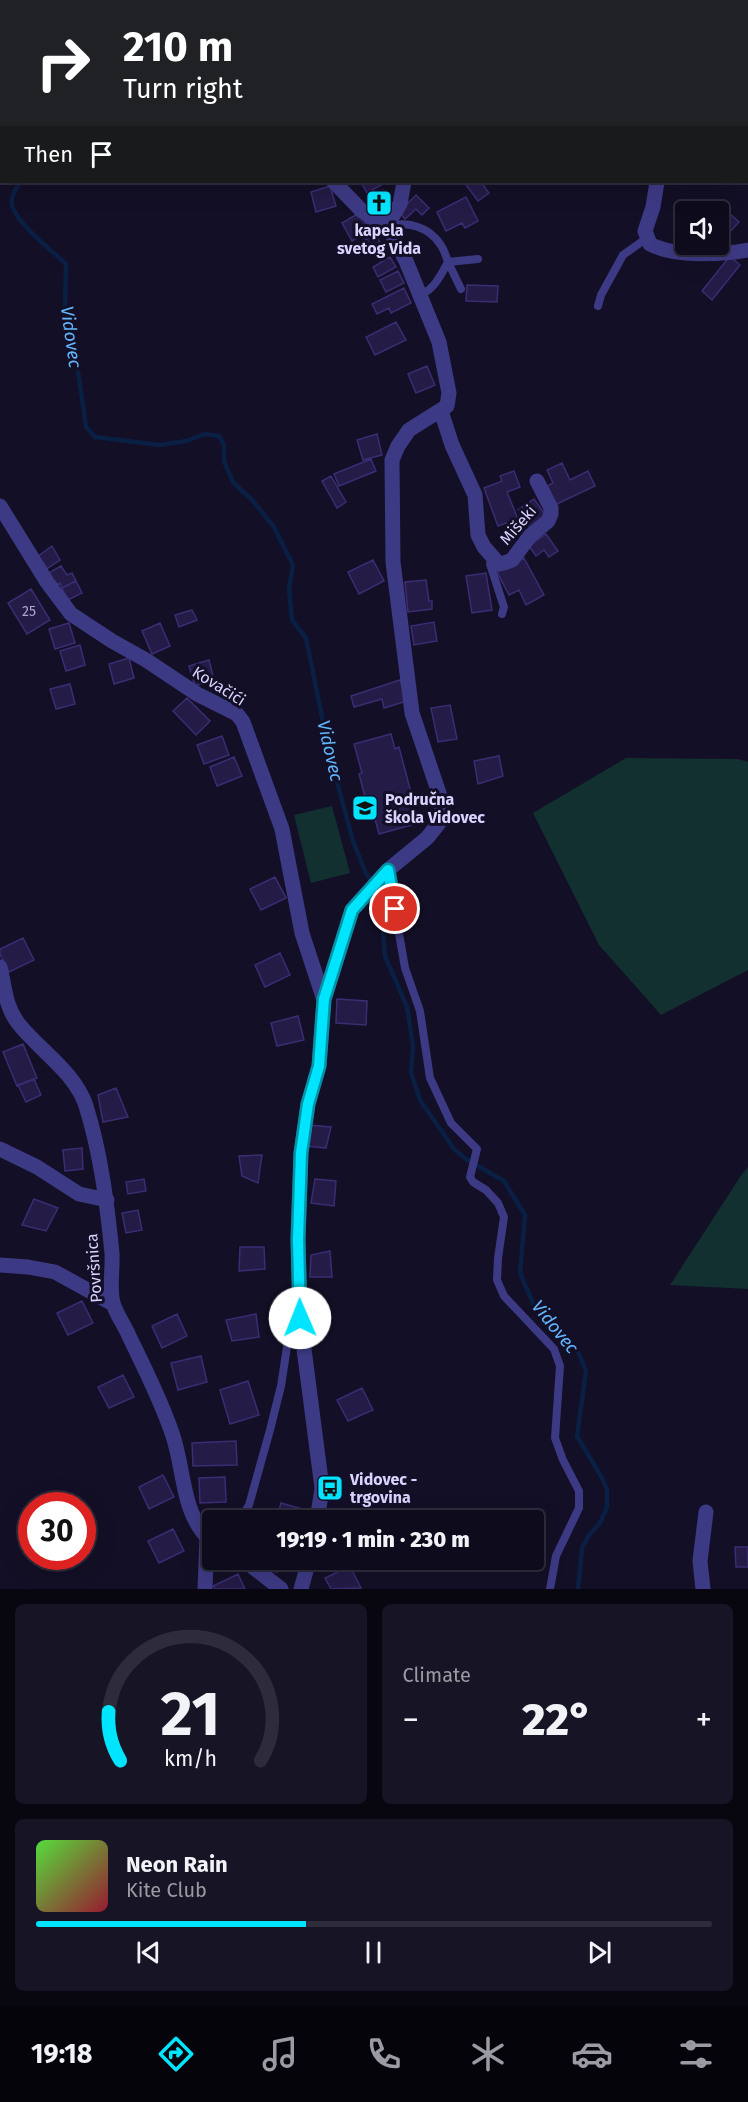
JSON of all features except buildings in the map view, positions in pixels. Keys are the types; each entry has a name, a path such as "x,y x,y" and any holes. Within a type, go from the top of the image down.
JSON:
{"street":[{"path":"319,1510 322,1488 300,1318 298,1239 301,1153 308,1104 319,1066 324,999 352,910 378,880 427,838 439,823 443,805 412,713 393,562 392,460 409,430 447,406 449,393 439,342 422,295 387,226 362,211 335,183"},
{"path":"387,226 400,204 404,183"},
{"path":"657,183 653,207 645,231 650,244 667,251 711,253 748,249"},
{"name":"Mišeki","path":"441,411 452,445 475,495 478,535 484,547 499,564 512,560 530,536 548,521 552,514 537,481"},
{"name":"Kovačići","path":"0,506 46,582 71,614 197,694 237,714 243,722 282,830 302,933 324,999"},
{"path":"0,968 4,983 3,1000"},
{"name":"Površnica","path":"3,1000 17,1022 77,1087 85,1103 96,1139 107,1200 113,1304 173,1435 190,1509 195,1521 202,1528"},
{"path":"0,1149 37,1167 79,1194 107,1200"},
{"path":"0,1265 55,1272 113,1304"},
{"path":"703,1589 700,1561 706,1512"},
{"path":"204,1589 207,1570"},
{"path":"256,1570 281,1589"},
{"path":"301,1589 306,1570"}],"lane":[{"path":"387,226 400,222 423,228 440,243 461,290"},
{"path":"598,306 601,295 623,255 647,238"},
{"path":"448,262 478,259"},
{"path":"422,295 436,284 448,262"},
{"path":"492,558 490,564 504,607 501,614"},
{"path":"378,880 420,1011 430,1078 451,1123 477,1149 471,1171 473,1182 486,1190 498,1203 504,1217 497,1280 504,1296 554,1349 560,1366 555,1438 579,1491 579,1508 556,1556 550,1589"},
{"path":"246,1510 281,1386 289,1334 300,1318"}],"green space":[{"path":"626,758 738,759 748,762 748,970 661,1015 599,945 533,813"},
{"path":"332,806 350,873 311,883 294,815"},
{"path":"748,1167 748,1289 670,1285 742,1174"}],"waterway":[{"name":"Vidovec","path":"19,183 12,201 16,215 66,264 65,311 75,350 86,427 95,437 160,445 186,441 205,434 219,436 224,445 224,461 233,482 253,501 274,527 293,565 289,589 292,620 306,638 329,752 353,841 365,871 382,899 385,956 407,1007 413,1046 411,1072 420,1100 454,1149 466,1159 504,1181 525,1215 520,1273 533,1303 576,1347 586,1371 577,1436 607,1489 607,1507 600,1523 589,1535 582,1548 578,1589"}],"place":[{"name":"kapela svetog Vida","path":"379,203"},
{"name":"Područna škola Vidovec","path":"365,808"},
{"name":"Vidovec - trgovina","path":"330,1488"}],"route":[{"path":"300,1318 298,1239 301,1153 308,1104 319,1066 324,999 352,910 388,870 395,909"}]}
